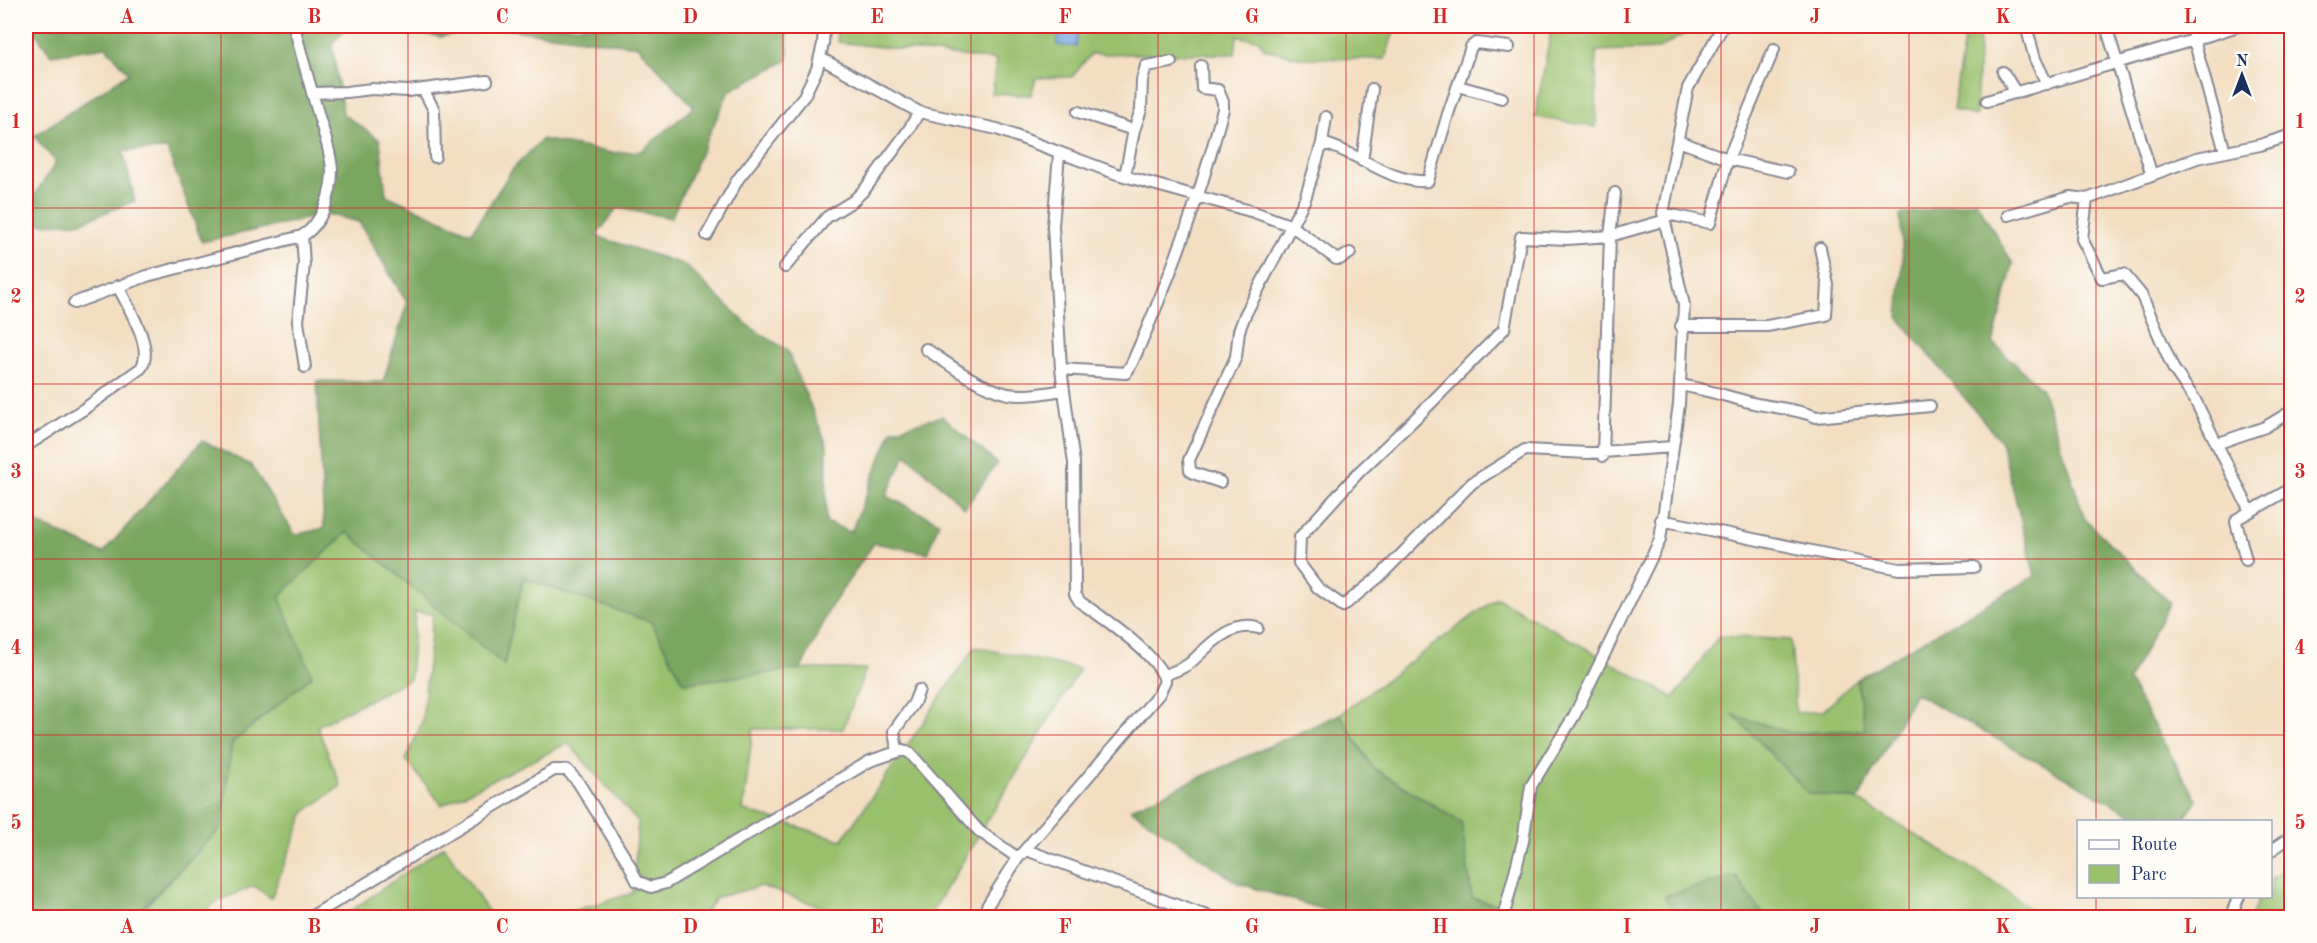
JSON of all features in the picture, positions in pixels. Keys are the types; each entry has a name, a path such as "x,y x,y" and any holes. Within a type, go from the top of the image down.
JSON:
{"street":[{"path":"74,303 168,270 302,236 312,228 331,186 330,157 294,26"},
{"path":"707,235 738,180 804,96 817,69 824,26"},
{"path":"1503,918 1524,841 1531,786 1574,716 1660,540 1680,385 1684,305 1661,217 1688,88 1723,26"},
{"path":"2026,26 2035,59 2047,84"},
{"path":"2106,26 2152,176"},
{"path":"2193,26 2194,40 2225,152"},
{"path":"1987,101 2238,26"},
{"path":"1322,143 1402,177 1428,181 1473,44 1509,47"},
{"path":"1673,447 1603,454 1525,450 1472,483 1380,576 1343,606 1318,588 1299,563 1300,537 1359,472 1504,329 1521,237 1567,239 1610,236 1661,217 1710,223 1728,159 1774,49"},
{"path":"820,58 919,112 997,129 1059,154 1125,176 1254,212 1292,226 1332,257 1340,259 1350,253"},
{"path":"1125,176 1142,103 1142,80 1146,66 1171,63"},
{"path":"1061,369 1126,373 1167,282 1198,195 1223,109 1218,90 1202,88 1201,66"},
{"path":"2003,72 2016,93"},
{"path":"312,93 372,89 408,91 487,81"},
{"path":"1458,86 1502,98"},
{"path":"423,89 430,98 434,110 435,157"},
{"path":"1362,161 1372,89"},
{"path":"785,267 827,217 853,201 865,189 908,131 919,112"},
{"path":"1078,112 1134,130"},
{"path":"1220,482 1193,473 1190,470 1189,460 1236,357 1239,331 1245,315 1305,199 1322,143 1326,117"},
{"path":"2008,215 2070,197 2087,199 2197,158 2260,145 2292,135"},
{"path":"1678,141 1728,159 1788,172"},
{"path":"999,918 988,911 987,906 1017,858 1159,694 1165,681 1159,667 1127,636 1077,598 1074,463 1061,369 1053,226 1059,154"},
{"path":"1603,454 1610,236 1615,193"},
{"path":"2087,199 2082,239 2102,278 2124,274 2142,296 2173,368 2194,400 2250,511"},
{"path":"302,236 304,264 298,322 305,368"},
{"path":"1682,326 1767,326 1826,315 1828,285 1820,248"},
{"path":"26,446 84,409 144,364 145,346 118,286"},
{"path":"926,349 969,376 1008,394 1063,390"},
{"path":"1680,385 1754,403 1802,411 1816,417 1930,406"},
{"path":"2216,444 2265,427 2292,411"},
{"path":"2246,560 2236,522 2240,516 2292,488"},
{"path":"1662,520 1899,569 1974,567"},
{"path":"1164,675 1188,665 1205,647 1237,627 1258,628"},
{"path":"897,750 894,731 914,703 919,690"},
{"path":"309,918 554,770 567,770 578,782 629,864 637,881 651,887 666,883 870,761 897,750 910,753 979,831 1017,858"},
{"path":"2272,850 2292,836"},
{"path":"1026,849 1200,916 1214,918"},
{"path":"2230,918 2239,898"}],"green space":[{"path":"31,26 351,26 332,43 343,114 380,140 386,195 471,233 512,170 542,139 612,153 641,151 694,107 637,46 489,27 440,37 381,26 787,26 788,60 729,91 671,218 617,208 596,236 685,265 750,327 787,350 827,445 826,522 851,532 892,430 942,416 997,463 965,508 906,454 886,496 939,522 928,553 874,543 830,608 801,669 684,683 651,622 523,578 504,665 347,532 279,597 312,676 232,743 221,828 133,917 26,917 26,518 103,553 202,441 251,465 295,535 324,528 317,381 383,382 407,303 359,222 328,214 202,242 167,149 123,151 135,201 78,223 26,224 26,200 30,202 56,162 34,136 129,73 106,47 51,55"},
{"path":"835,26 1396,26 1385,59 1302,58 1265,49 1258,39 1237,37 1235,54 1091,54 1072,77 1036,78 1031,95 992,94 996,60 838,42"},
{"path":"1552,26 1697,26 1659,49 1596,51 1596,127 1535,117"},
{"path":"1966,26 1980,26 1976,116 1953,110"},
{"path":"1976,201 2013,264 1993,343 2042,389 2085,519 2170,603 2128,681 2197,800 2183,820 2141,820 1915,693 1858,800 1808,793 1734,715 1791,733 1865,730 1857,679 2035,576 2001,442 1898,317 1903,261 1900,215"},
{"path":"347,532 504,664 523,578 651,622 684,683 801,669 866,669 843,729 753,729 743,810 842,840 975,647 1080,669 929,917 826,917 825,908 761,886 717,897 701,917 552,917 633,893 638,822 568,743 442,805 406,760 422,722 433,614 415,612 410,679 317,726 341,786 305,812 271,898 254,886 214,903 202,917 134,918 221,828 232,743 312,676 278,597"},
{"path":"1497,598 1674,698 1719,636 1791,640 1796,713 1823,711 1857,679 1865,730 1791,733 1735,716 1808,793 1858,800 2002,887 2039,917 1765,917 1735,876 1666,896 1676,917 1541,917 1472,898 1461,822 1373,768 1340,714"},
{"path":"1340,714 1373,768 1461,822 1472,898 1541,917 1347,917 1238,883 1130,809"},
{"path":"444,846 492,917 342,917"},
{"path":"2291,864 2291,917 2251,917 2259,898 2272,898 2272,878"},
{"path":"1735,876 1765,917 1676,917 1665,896"}],"water":[{"path":"1059,26 1078,26 1076,47 1057,45"}]}
